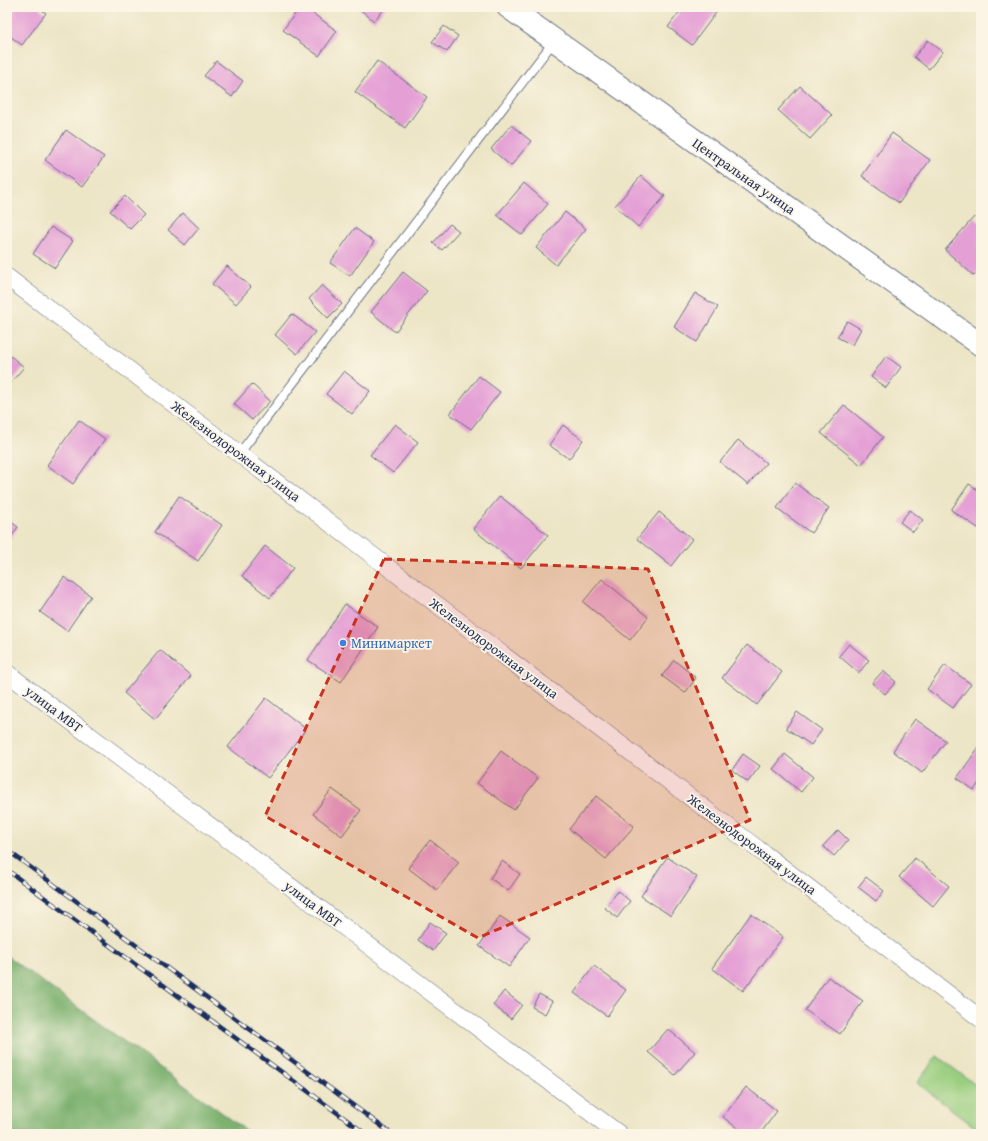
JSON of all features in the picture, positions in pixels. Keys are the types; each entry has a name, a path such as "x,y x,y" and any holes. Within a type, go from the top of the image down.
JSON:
{"street":[{"name":"Центральная улица","path":"508,7 981,345"},
{"name":"Железнодорожная улица","path":"7,276 981,1019"},
{"name":"улица МВТ","path":"7,674 619,1134"}],"lane":[{"path":"239,454 555,40"}],"highlighted area":[{"path":"384,559 648,569 750,820 478,938 265,816"}],"green space":[{"path":"7,956 251,1134 7,1134"},
{"path":"937,1056 981,1089 980,1131 917,1083"}],"building":[{"path":"9,7 38,7 46,13 22,45 7,34 7,10"},
{"path":"300,7 304,7 337,31 319,56 283,30"},
{"path":"357,7 386,7 374,21"},
{"path":"683,7 714,7 718,10 692,45 668,27"},
{"path":"444,26 458,36 447,52 432,42"},
{"path":"928,40 943,52 929,69 914,57"},
{"path":"216,61 243,81 232,97 204,76"},
{"path":"377,61 427,97 405,128 355,92"},
{"path":"800,86 832,115 810,139 778,110"},
{"path":"511,125 531,141 511,166 491,149"},
{"path":"66,130 104,157 82,187 45,160"},
{"path":"892,133 930,160 899,203 862,176"},
{"path":"641,176 665,196 638,227 615,206"},
{"path":"524,183 548,204 522,235 497,215"},
{"path":"125,196 144,215 130,229 110,211"},
{"path":"565,212 586,229 556,265 536,248"},
{"path":"183,213 199,228 185,245 168,230"},
{"path":"974,217 981,223 981,268 974,276 945,250"},
{"path":"450,224 459,231 442,250 433,243"},
{"path":"51,227 73,241 55,268 33,254"},
{"path":"355,228 374,242 350,276 330,263"},
{"path":"227,266 251,287 236,304 212,284"},
{"path":"403,272 427,291 395,332 371,312"},
{"path":"322,285 342,304 328,318 309,299"},
{"path":"695,293 718,307 697,342 674,327"},
{"path":"292,314 315,332 297,354 275,335"},
{"path":"847,321 861,329 852,345 837,337"},
{"path":"7,353 24,367 7,387"},
{"path":"886,356 901,367 886,388 871,377"},
{"path":"344,371 370,391 352,414 326,394"},
{"path":"479,376 500,392 471,429 450,414"},
{"path":"252,384 270,401 252,420 234,404"},
{"path":"844,405 883,437 861,465 821,433"},
{"path":"79,420 105,439 73,484 47,465"},
{"path":"395,424 418,442 393,473 370,455"},
{"path":"563,425 583,440 569,459 549,445"},
{"path":"738,440 766,463 748,485 720,462"},
{"path":"795,483 829,508 811,533 777,508"},
{"path":"969,484 981,492 981,530 951,510"},
{"path":"179,496 222,525 198,561 155,532"},
{"path":"500,496 548,535 521,568 473,529"},
{"path":"910,510 923,520 913,532 900,522"},
{"path":"659,512 692,539 671,566 637,539"},
{"path":"7,519 18,527 7,543"},
{"path":"265,546 293,568 270,598 242,576"},
{"path":"64,577 91,596 67,631 40,612"},
{"path":"602,579 648,617 630,640 583,602"},
{"name":"Минимаркет","path":"345,604 378,627 341,682 308,660"},
{"path":"849,644 869,660 859,673 839,656"},
{"path":"747,645 782,672 757,705 722,678"},
{"path":"160,650 191,676 155,719 124,693"},
{"path":"674,660 696,678 685,693 662,676"},
{"path":"945,665 971,684 953,708 927,689"},
{"path":"883,671 896,682 885,694 872,683"},
{"path":"266,698 306,729 268,778 228,747"},
{"path":"797,712 822,730 811,745 786,728"},
{"path":"915,719 946,741 922,773 893,751"},
{"path":"981,744 981,780 974,790 957,778"},
{"path":"501,751 538,778 514,810 477,783"},
{"path":"743,754 760,766 748,782 732,770"},
{"path":"785,754 813,777 801,792 773,769"},
{"path":"332,789 361,810 342,836 313,814"},
{"path":"596,796 634,826 606,859 569,829"},
{"path":"838,830 848,840 834,856 823,846"},
{"path":"430,840 459,862 437,890 408,868"},
{"path":"667,857 697,877 671,916 641,896"},
{"path":"915,858 949,886 933,906 899,877"},
{"path":"502,861 520,874 508,891 490,878"},
{"path":"866,877 884,891 876,901 858,887"},
{"path":"618,891 630,901 617,918 605,908"},
{"path":"751,914 783,937 743,991 712,968"},
{"path":"500,916 530,937 509,967 479,946"},
{"path":"430,922 446,933 433,951 418,940"},
{"path":"594,966 626,990 607,1016 574,993"},
{"path":"828,977 863,1001 840,1034 805,1010"},
{"path":"504,991 522,1005 511,1019 493,1005"},
{"path":"539,994 552,1001 545,1014 532,1007"},
{"path":"668,1029 695,1052 675,1075 648,1052"},
{"path":"746,1087 777,1111 760,1134 745,1134 723,1117"}],"railway":[{"path":"7,850 392,1134"},
{"path":"7,870 366,1134"}],"place":[{"name":"Минимаркет","path":"343,643"}]}
